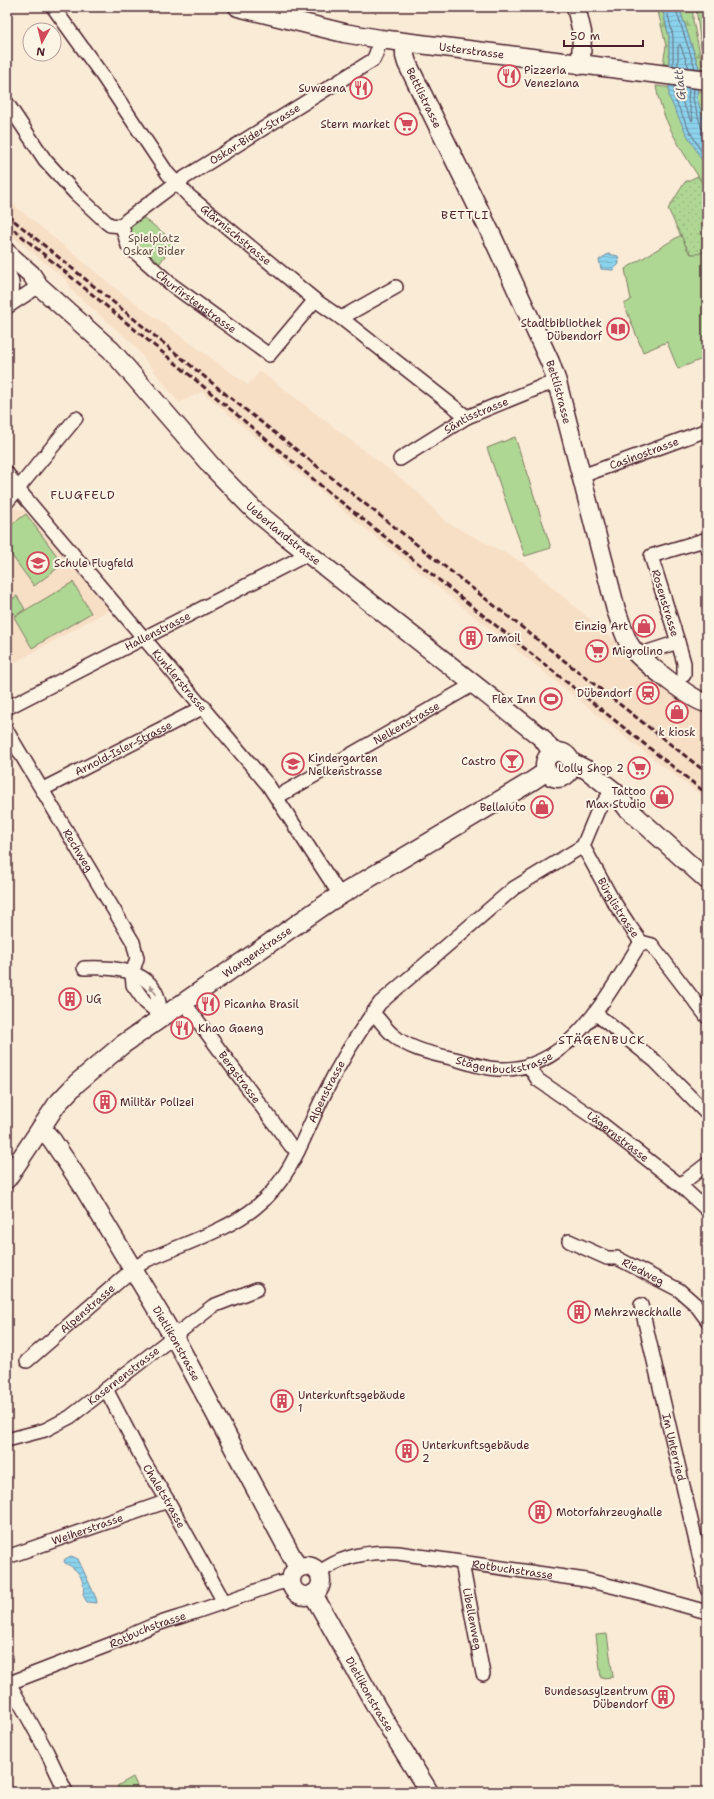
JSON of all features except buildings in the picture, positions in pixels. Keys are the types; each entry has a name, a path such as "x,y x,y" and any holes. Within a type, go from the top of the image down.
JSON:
{"street":[{"name":"Glärnischstrasse","path":"53,7 80,42 168,174 189,196 315,300 341,318 466,417"},
{"name":"Usterstrasse","path":"238,7 280,12 344,33 405,43 705,80"},
{"path":"576,7 582,32 581,65"},
{"name":"Oskar-Bider-Strasse","path":"122,226 126,220 176,183 373,60 380,39"},
{"name":"Bettlistrasse","path":"405,43 405,56 407,64 492,236 550,362 557,382 616,610 626,640 638,655 686,693 700,702 706,703"},
{"path":"7,103 45,160 75,193 110,225 122,226"},
{"name":"Churfirstenstrasse","path":"122,226 128,246 172,285 269,355 315,300"},
{"name":"Ueberlandstrasse","path":"7,253 31,274 39,286 111,350 180,431 233,489 272,525 542,738 553,752 562,752 569,758 569,768"},
{"path":"7,270 11,277 13,288 11,298 7,306"},
{"name":"Ueberlandstrasse","path":"7,270 25,283 39,286"},
{"path":"7,306 39,286"},
{"path":"341,318 396,287"},
{"name":"Säntisstrasse","path":"400,459 466,417 543,386 557,382"},
{"path":"7,502 76,418"},
{"name":"Casinostrasse","path":"582,476 707,430"},
{"name":"Kunklerstrasse","path":"7,473 17,488 143,638 204,707 276,796 340,896"},
{"name":"Rosenstrasse","path":"684,675 684,663 651,556 704,540 707,548"},
{"name":"Hallenstrasse","path":"7,708 308,554"},
{"name":"Rosenstrasse","path":"638,655 678,642"},
{"name":"Nelkenstrasse","path":"276,796 474,684"},
{"name":"Arnold-Isler-Strasse","path":"43,789 204,707"},
{"name":"Rechweg","path":"7,731 133,942 137,958 132,974"},
{"path":"547,771 546,760 553,752"},
{"name":"Ueberlandstrasse","path":"569,768 590,782 607,798 627,808"},
{"name":"Ueberlandstrasse","path":"547,771 556,778 569,768 587,770 614,791 627,808 707,880"},
{"name":"Wangenstrasse","path":"7,1179 57,1104 77,1083 122,1045 162,1016 340,896 547,771"},
{"path":"583,846 595,817 607,798"},
{"name":"Bürglistrasse","path":"583,846 612,899 641,942 652,945 707,1017"},
{"name":"Alpenstrasse","path":"27,1361 133,1269 147,1260 240,1220 272,1193 285,1177 326,1089 366,1022 391,992 514,888 583,846"},
{"name":"Stägenbuckstrasse","path":"373,1013 395,1037 403,1042 422,1050 470,1064 500,1069 542,1062 554,1054 574,1036 595,1013 641,942"},
{"path":"84,968 106,967 143,976 157,994 162,1016"},
{"name":"Bergstrasse","path":"184,1001 291,1146 298,1151"},
{"path":"595,1013 655,1062 707,1114"},
{"name":"Lägernstrasse","path":"528,1065 538,1080 597,1120 680,1185 707,1210"},
{"name":"Dietlikonstrasse","path":"40,1128 47,1134 66,1161 133,1269 173,1338 294,1574"},
{"path":"680,1185 707,1164"},
{"name":"Riedweg","path":"569,1241 607,1258 617,1258 679,1290 696,1305 707,1320"},
{"name":"Kasernenstrasse","path":"7,1440 45,1430 70,1417 213,1306 257,1290"},
{"name":"Im Unterried","path":"641,1305 707,1589"},
{"name":"Chaletstrasse","path":"106,1389 144,1462 168,1501 224,1602"},
{"name":"Weiherstrasse","path":"7,1557 168,1501"},
{"name":"Rotbuchstrasse","path":"319,1573 341,1559 380,1553 398,1554 607,1584 707,1612"},
{"name":"Libellenweg","path":"462,1563 483,1674"},
{"path":"307,1566 312,1567 319,1573 321,1583 320,1587 313,1594 303,1596 294,1591 294,1574 307,1566"},
{"name":"Rotbuchstrasse","path":"8,1683 124,1639 137,1631 169,1619 179,1617 279,1583 294,1574"},
{"name":"Dietlikonstrasse","path":"313,1594 376,1708 429,1792"},
{"path":"8,1683 47,1752 66,1792"}],"shaded area":[{"path":"7,199 115,288 248,385 260,371 415,489 446,522 524,563 686,701 707,715 707,800 626,738 353,519 202,392 179,403 132,343 72,291 66,280 7,232"},
{"name":"Schule Flugfeld","path":"16,508 25,511 109,610 7,667 7,516 12,509"}],"green space":[{"path":"657,7 662,7 669,37 669,65 663,64 666,46"},
{"path":"679,7 693,7 693,21 703,68 699,68"},
{"path":"696,7 707,7 707,66 701,47"},
{"path":"656,86 707,92 707,190 676,140 664,114"},
{"path":"698,176 707,190 707,250 696,255 690,252 668,209 685,182"},
{"name":"Spielplatz Oskar Bider","path":"144,218 175,242 157,267 131,243 130,228"},
{"path":"681,235 687,249 691,254 698,254 707,250 707,357 678,369 667,342 643,352 624,304 631,300 625,269"},
{"path":"515,437 551,548 525,556 487,448"},
{"path":"26,514 63,564 34,586 7,549 7,528"},
{"path":"73,582 91,613 32,648 14,617"},
{"path":"17,596 25,609 15,616 7,602"},
{"path":"607,1634 613,1677 601,1678 596,1635"},
{"path":"133,1777 138,1788 131,1792 121,1792 117,1786"}],"water":[{"name":"Glatt","path":"662,7 679,7 699,68 697,98 707,131 707,169 685,131 669,97 669,37"},
{"path":"608,254 618,256 619,264 613,270 601,269 599,260"},
{"path":"71,1556 78,1559 97,1603 87,1602 83,1595 84,1588 79,1573 64,1562 65,1559"}],"railway":[{"path":"7,215 228,396 707,773"},
{"path":"7,224 325,489 707,794"}],"place":[{"name":"Pizzeria Veneziana","path":"509,76"},
{"name":"Suweena","path":"361,88"},
{"name":"Stern market","path":"406,124"},
{"name":"Stadtbibliothek Dübendorf","path":"618,329"},
{"name":"Schule Flugfeld","path":"38,563"},
{"name":"Einzig Art","path":"644,626"},
{"name":"Tamoil","path":"471,638"},
{"name":"Migrolino","path":"597,651"},
{"name":"Dübendorf","path":"648,693"},
{"name":"Flex Inn","path":"551,699"},
{"name":"k kiosk","path":"677,712"},
{"name":"Castro","path":"512,761"},
{"name":"Kindergarten Nelkenstrasse","path":"293,764"},
{"name":"Lolly Shop 2","path":"639,768"},
{"name":"Tattoo Max Studio","path":"662,797"},
{"name":"Bellaiuto","path":"542,807"},
{"name":"UG","path":"70,999"},
{"name":"Picanha Brasil","path":"208,1004"},
{"name":"Khao Gaeng","path":"182,1028"},
{"name":"Militär Polizei","path":"105,1102"},
{"name":"Mehrzweckhalle","path":"579,1312"},
{"name":"Unterkunftsgebäude 1","path":"282,1401"},
{"name":"Unterkunftsgebäude 2","path":"407,1451"},
{"name":"Motorfahrzeughalle","path":"540,1512"},
{"name":"Bundesasylzentrum Dübendorf","path":"663,1697"}],"district":[{"name":"BETTLI","path":"465,215"},
{"name":"FLUGFELD","path":"83,495"},
{"name":"STÄGENBUCK","path":"602,1040"}]}
